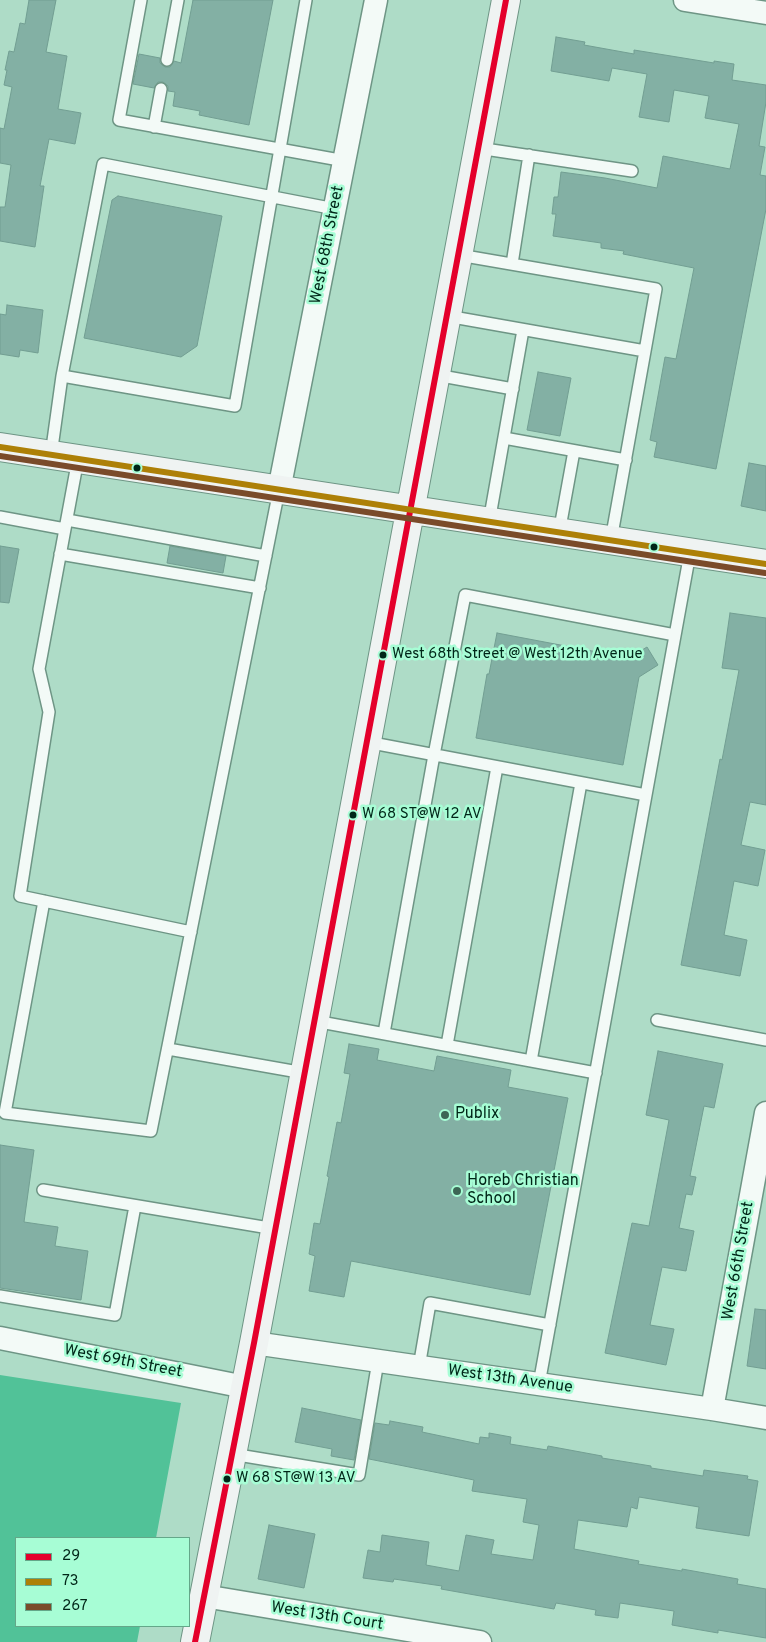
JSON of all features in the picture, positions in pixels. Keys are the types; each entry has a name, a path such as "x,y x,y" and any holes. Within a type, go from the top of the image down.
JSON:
{"main road":[{"path":"195,1642 254,1343 506,0"},
{"path":"0,447 766,564"}],"street":[{"name":"West 68th Street","path":"280,490 376,0"},
{"path":"685,0 766,13"},
{"name":"West 66th Street","path":"712,1409 766,1118"},
{"name":"West 69th Street","path":"0,1338 245,1386"},
{"name":"West 13th Avenue","path":"254,1343 766,1418"},
{"name":"West 13th Court","path":"204,1596 480,1642"}],"lane":[{"path":"141,0 119,120 345,161"},
{"path":"167,60 178,0"},
{"path":"62,376 235,406 306,0"},
{"path":"154,126 161,89"},
{"path":"478,148 632,171"},
{"path":"512,264 529,155"},
{"path":"50,455 62,376 103,164 335,209"},
{"path":"458,254 656,289 611,540"},
{"path":"447,316 645,351"},
{"path":"489,522 524,330"},
{"path":"436,375 513,388"},
{"path":"504,438 626,460"},
{"path":"559,532 574,451"},
{"path":"78,459 38,669 49,712 20,896 191,932"},
{"path":"44,901 2,1114 151,1131 280,490"},
{"path":"0,517 66,524 266,556"},
{"path":"539,1384 690,553"},
{"path":"60,554 260,588"},
{"path":"384,1034 465,595 675,636"},
{"path":"367,742 646,795"},
{"path":"447,1045 497,767"},
{"path":"531,1061 581,783"},
{"path":"657,1020 766,1040"},
{"path":"314,1021 596,1073"},
{"path":"168,1050 304,1073"},
{"path":"43,1190 275,1229"},
{"path":"0,1296 115,1315 135,1206"},
{"path":"419,1367 430,1303 550,1326"},
{"path":"232,1454 359,1475 378,1361"}],"shaded area":[{"path":"0,1375 181,1403 156,1537 15,1537 15,1627 140,1627 137,1642 0,1642"}],"building":[{"path":"29,0 56,0 46,52 67,56 58,109 81,113 75,144 49,139 40,186 44,186 35,247 0,241 0,207 5,207 11,165 0,163 0,128 4,129 12,87 4,85 7,70 5,70 9,51 14,52 20,23 25,24"},
{"path":"193,0 273,0 249,125 199,115 200,111 173,106 175,92 168,91 168,86 163,82 158,82 154,88 133,84 139,54 160,58 160,63 165,67 170,67 174,61 181,63"},
{"path":"556,37 585,42 584,45 634,54 634,50 714,63 714,61 734,64 732,80 766,85 766,102 759,146 765,147 760,175 766,176 766,209 716,469 654,457 657,442 650,440 665,357 676,359 694,268 623,254 624,251 601,248 601,243 553,236 556,214 552,214 554,197 558,197 561,172 657,188 663,156 730,169 739,124 705,118 709,96 674,90 669,122 639,117 647,74 612,68 609,81 551,71"},
{"path":"118,196 222,216 197,346 181,357 84,338 112,200"},
{"path":"7,305 43,310 38,353 20,350 19,357 0,354 0,314 6,315"},
{"path":"538,372 571,378 560,436 527,430"},
{"path":"749,463 766,466 766,511 741,506"},
{"path":"0,546 19,549 9,603 0,602"},
{"path":"170,546 226,556 223,573 167,563"},
{"path":"730,613 766,618 766,805 750,802 741,845 765,850 758,886 734,881 724,935 747,940 740,976 681,965 739,670 722,668"},
{"path":"497,633 629,658 647,647 658,665 639,677 623,765 476,738 487,674 489,674"},
{"path":"349,1044 379,1049 377,1060 434,1071 437,1056 511,1070 508,1087 568,1098 530,1295 351,1261 344,1297 309,1291 315,1256 309,1254 314,1223 320,1224 337,1122 341,1123 350,1074 344,1073"},
{"path":"658,1051 723,1064 714,1108 704,1106 690,1176 696,1177 692,1195 686,1194 679,1228 694,1231 686,1271 662,1267 650,1325 674,1329 666,1365 605,1353 632,1223 649,1226 669,1120 646,1115"},
{"path":"0,1145 34,1150 24,1222 58,1227 55,1246 88,1251 81,1300 0,1288"},
{"path":"755,1309 766,1310 766,1369 747,1366"},
{"path":"302,1408 361,1420 354,1460 331,1456 332,1449 295,1442"},
{"path":"390,1421 423,1427 422,1432 479,1444 480,1437 489,1438 489,1433 511,1437 510,1444 547,1450 548,1446 651,1466 651,1468 703,1476 704,1470 748,1476 747,1479 758,1481 749,1536 696,1528 699,1507 639,1497 637,1509 631,1507 627,1527 578,1520 574,1549 639,1561 638,1564 682,1571 682,1569 738,1579 737,1584 766,1589 766,1638 718,1630 718,1633 672,1625 674,1611 620,1603 618,1618 595,1615 596,1610 556,1603 554,1609 441,1589 442,1586 394,1579 393,1582 363,1578 368,1550 380,1552 382,1535 429,1542 426,1565 459,1571 466,1535 494,1540 491,1554 533,1560 539,1525 523,1522 527,1499 472,1491 474,1480 369,1459 375,1423 389,1425"},
{"path":"269,1525 315,1534 304,1588 258,1579"}],"transit line":[{"name":"29","path":"195,1642 254,1343 506,0"},
{"name":"73","path":"0,447 766,564"},
{"name":"267","path":"0,456 765,573"}],"place":[{"name":"West 68th Street @ West 12th Avenue","path":"383,655"},
{"name":"W 68 ST@W 12 AV","path":"353,815"},
{"name":"Publix","path":"445,1115"},
{"name":"Horeb Christian School","path":"457,1191"},
{"name":"W 68 ST@W 13 AV","path":"227,1479"}]}
